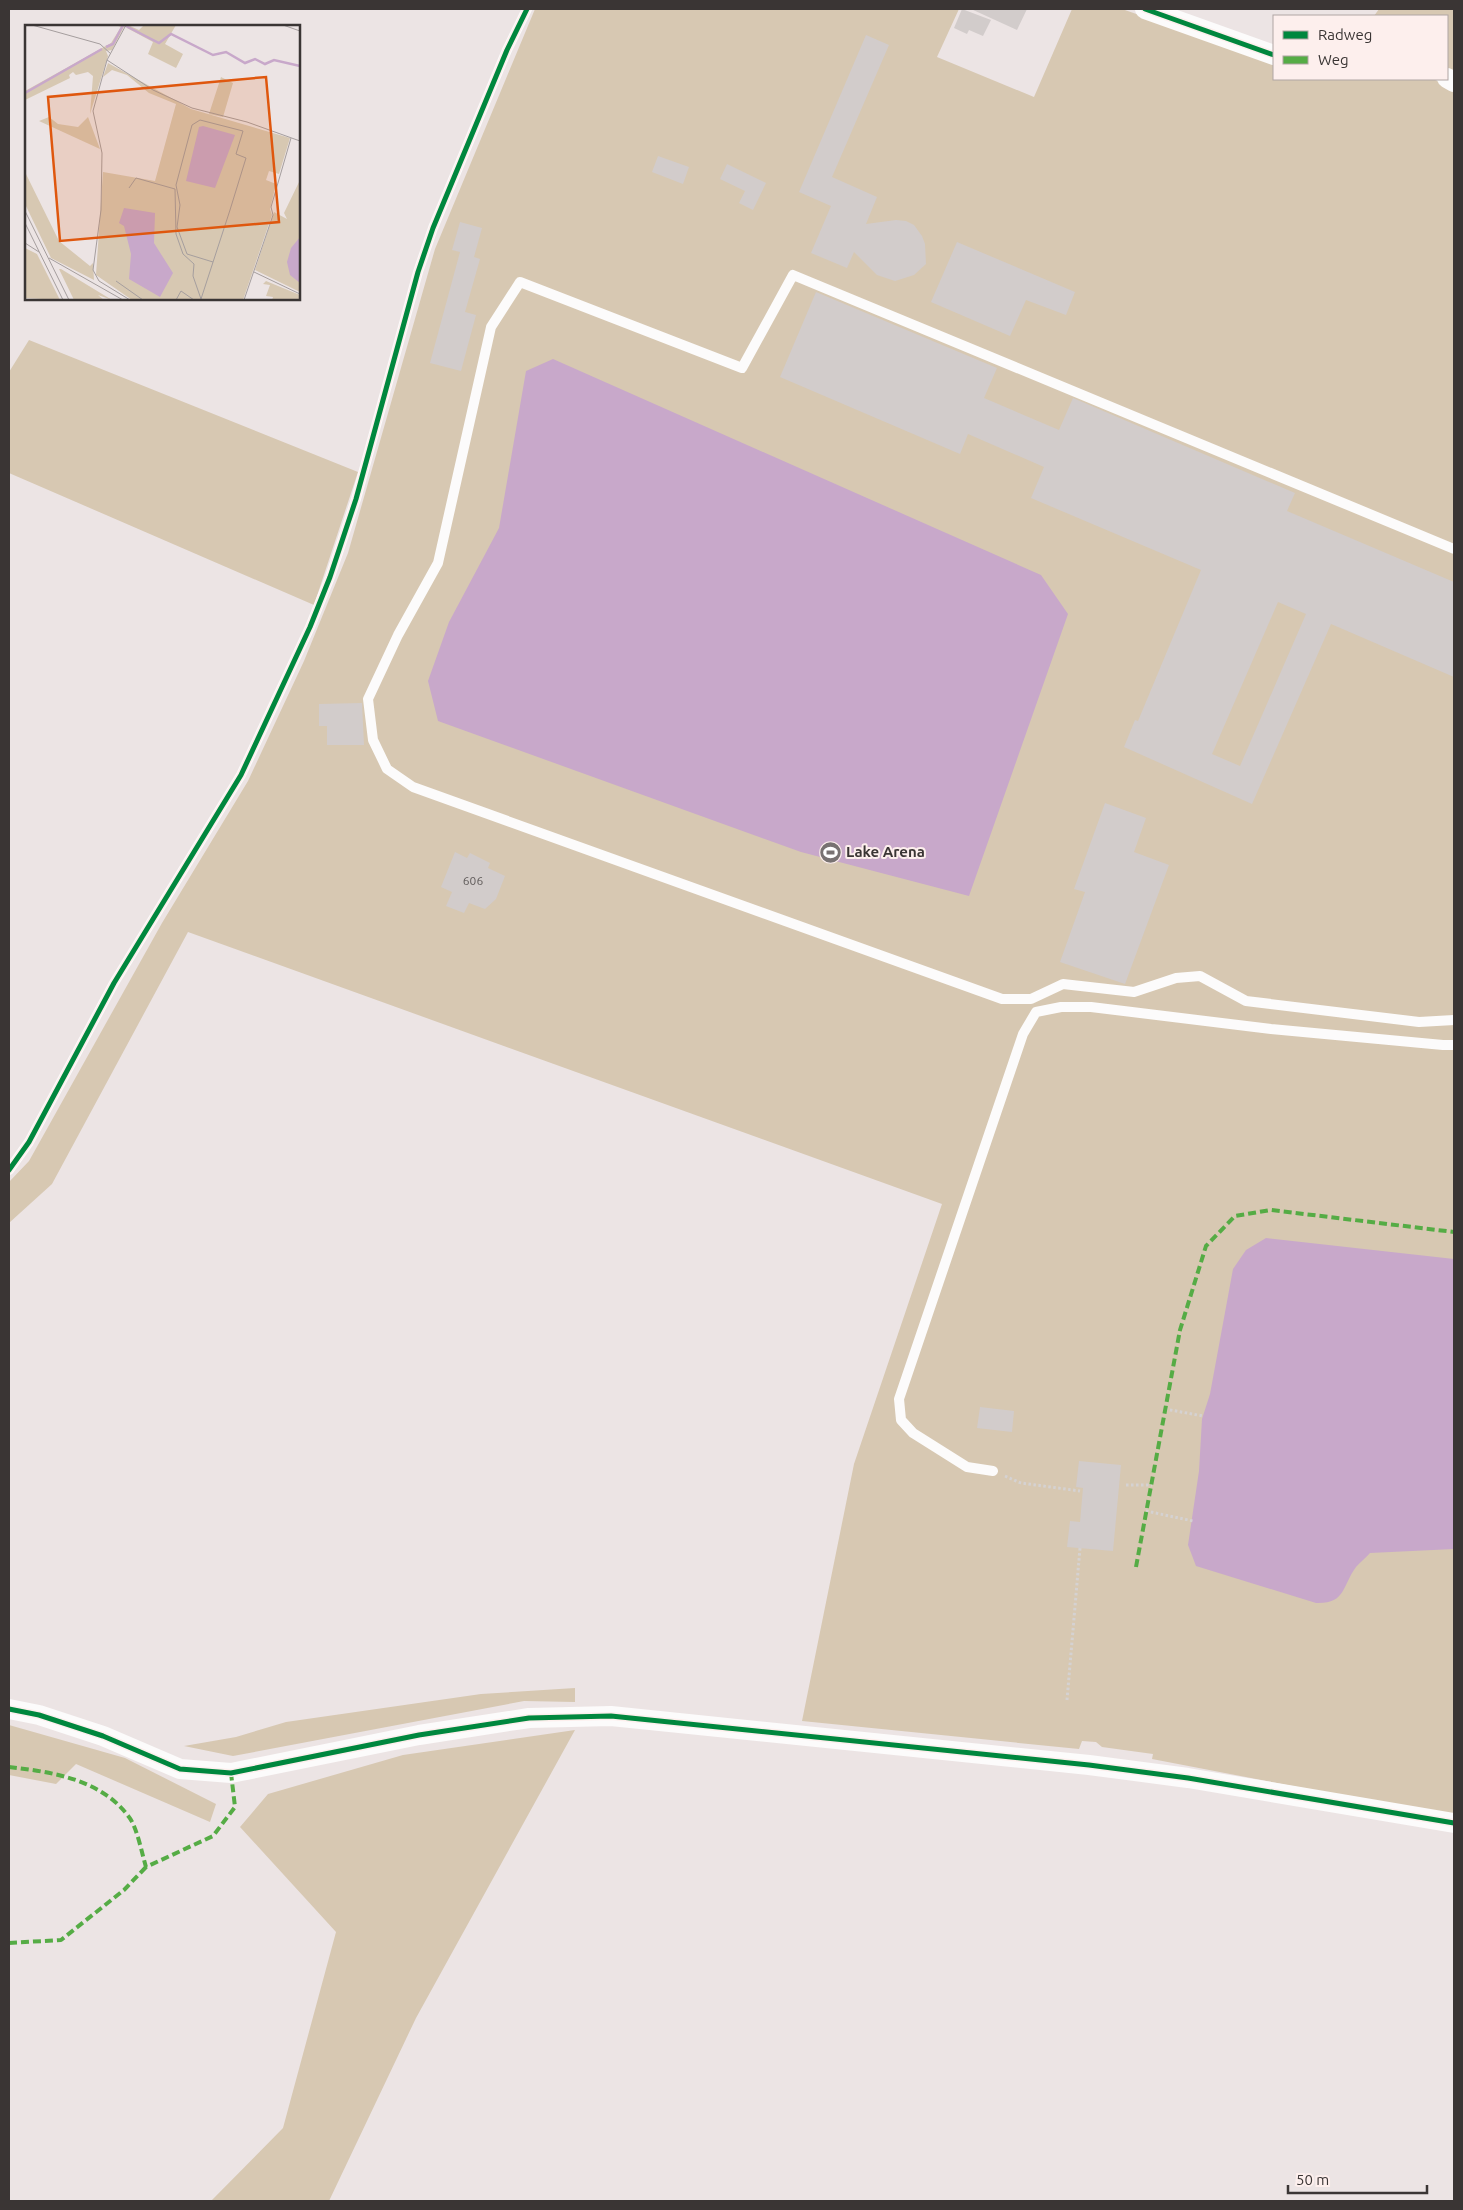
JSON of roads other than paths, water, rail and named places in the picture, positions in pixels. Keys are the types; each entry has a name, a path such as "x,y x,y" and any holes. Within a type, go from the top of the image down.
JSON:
{"street":[{"path":"1145,9 1273,55"},
{"path":"9,1709 39,1715 103,1736 180,1770 231,1773 418,1735 529,1718 611,1716 1098,1766 1188,1778 1454,1823"}],"lane":[{"path":"9,1170 29,1142 114,984 241,775 310,627 330,577 356,499 418,272 430,236 507,50 527,9"},
{"path":"1454,548 793,275 742,368 520,282 491,327 438,562 398,635 368,700 373,740 387,769 413,786 1002,999 1031,999 1063,984 1134,992 1176,978 1200,976 1246,1001 1419,1022 1454,1020"},
{"path":"993,1471 967,1467 913,1434 901,1420 899,1399 1023,1034 1036,1012 1061,1007 1091,1007 1271,1029 1443,1045 1454,1044"}],"place":[{"name":"Lake Arena","path":"830,852"}]}
